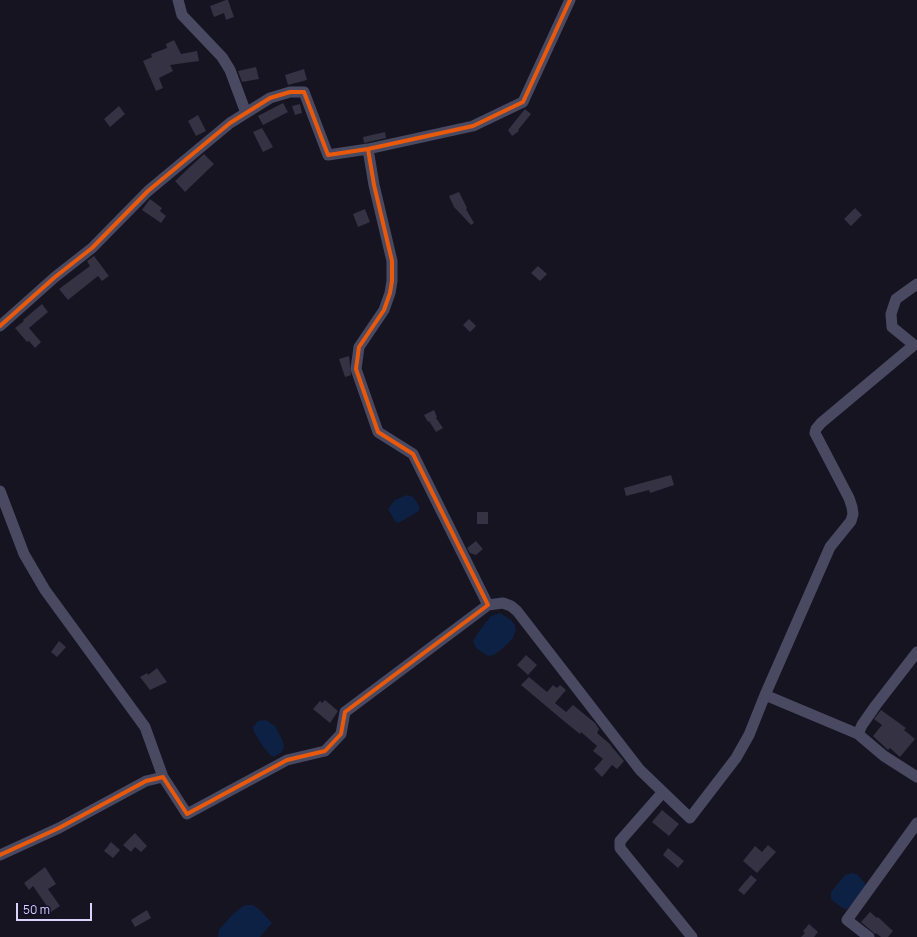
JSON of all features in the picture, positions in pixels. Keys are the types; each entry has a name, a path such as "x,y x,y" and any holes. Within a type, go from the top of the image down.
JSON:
{"street":[{"path":"178,0 182,15 222,57 230,70 246,113"},
{"path":"0,326 55,277 92,248 148,191 230,123 270,98 290,92 304,92 328,155 368,149 473,126 523,102 570,0"},
{"path":"368,149 374,185 392,261 392,281 390,293 384,310 359,347 356,369 378,432 413,454 488,605"},
{"path":"0,491 24,554 45,590 145,727 163,777 187,814 288,760 326,751 341,734 344,712 488,605 503,603 511,606 517,611 640,770 690,818 736,758 749,735 830,546 851,521 853,514 849,498 815,433 816,429 821,423 915,347 892,327 891,314 896,299 917,284"},
{"path":"858,734 876,705 917,652"},
{"path":"765,695 858,734 884,756 917,777"},
{"path":"0,855 59,828 146,781 163,777"},
{"path":"663,792 620,841 620,848 692,937"},
{"path":"869,937 847,920 917,823"}],"water":[{"path":"407,495 413,497 416,501 419,506 419,511 398,523 395,521 388,509 395,500"},
{"path":"500,613 511,620 515,625 516,630 513,638 502,649 494,655 488,656 476,648 473,641 491,616"},
{"path":"266,720 275,726 283,742 284,747 282,752 274,757 270,755 262,745 254,732 253,727 258,721"},
{"path":"852,873 858,875 867,886 846,910 831,899 831,892 845,875"},
{"path":"253,905 260,910 272,923 260,937 218,937 219,930 232,915 243,906"}],"building":[{"path":"228,0 234,17 226,20 224,13 214,17 210,6"},
{"path":"174,40 181,54 197,51 199,61 170,65 173,71 159,78 163,88 156,91 143,61 152,57 151,54 167,48 166,44"},
{"path":"256,67 259,79 242,82 238,71"},
{"path":"304,69 307,80 288,85 285,75"},
{"path":"283,103 288,112 263,125 258,116"},
{"path":"300,104 302,113 295,115 292,106"},
{"path":"119,106 125,114 110,127 104,119"},
{"path":"525,109 531,114 518,130 519,131 512,136 508,130"},
{"path":"198,115 206,131 196,136 188,121"},
{"path":"262,128 273,147 263,152 253,132"},
{"path":"385,132 386,138 364,143 363,137"},
{"path":"204,154 214,164 185,192 175,181"},
{"path":"459,192 474,223 471,225 454,207 449,196"},
{"path":"150,199 162,208 160,211 166,216 161,223 142,210"},
{"path":"855,208 862,215 851,226 844,219"},
{"path":"365,209 370,222 358,227 353,214"},
{"path":"94,256 109,276 102,281 98,276 68,300 59,289 90,266 87,261"},
{"path":"538,266 547,274 540,281 531,273"},
{"path":"42,304 48,312 29,328 41,342 35,348 29,341 27,342 15,328"},
{"path":"469,319 476,326 470,332 463,325"},
{"path":"349,356 351,375 345,377 339,359"},
{"path":"434,410 437,417 436,418 443,428 436,432 424,415"},
{"path":"671,475 674,485 650,493 649,490 626,496 624,488"},
{"path":"477,512 488,512 488,524 477,524"},
{"path":"476,541 483,549 476,555 470,553 467,548"},
{"path":"59,641 66,647 57,657 51,652"},
{"path":"526,655 537,665 528,675 517,665"},
{"path":"157,668 167,682 150,690 140,677 147,673 148,675"},
{"path":"529,677 547,692 553,685 557,688 560,685 566,690 555,703 566,712 573,705 595,723 599,729 597,733 611,745 624,761 617,769 612,765 602,777 594,769 603,759 593,751 597,746 581,732 580,734 565,722 521,685"},
{"path":"325,700 338,711 330,723 313,709 320,701 322,703"},
{"path":"881,710 906,728 904,730 915,739 900,757 890,748 888,750 873,736 882,725 874,719"},
{"path":"662,810 679,824 669,836 652,822"},
{"path":"135,833 147,846 141,852 135,847 131,852 123,845"},
{"path":"111,842 120,850 113,858 104,851"},
{"path":"768,845 776,852 757,873 743,861 755,846 762,852"},
{"path":"668,848 684,861 678,868 663,855"},
{"path":"45,867 56,884 48,889 60,906 51,912 33,886 29,890 24,883"},
{"path":"751,875 757,880 744,895 738,890"},
{"path":"147,910 151,918 135,927 131,920"},
{"path":"870,912 877,918 878,917 893,931 888,937 881,937 876,933 875,934 861,922"},
{"path":"809,924 818,932 814,937 801,937 805,933 803,931"}],"cycle path":[{"path":"0,326 55,277 92,248 148,191 230,123 270,98 290,92 304,92 328,155 368,149 473,126 523,102 570,0"},
{"path":"0,855 59,828 146,781 163,777 187,814 287,760 325,751 341,734 345,712 488,605 413,454 378,432 356,369 359,347 384,310 390,293 392,281 392,261 374,185 368,149"}]}
